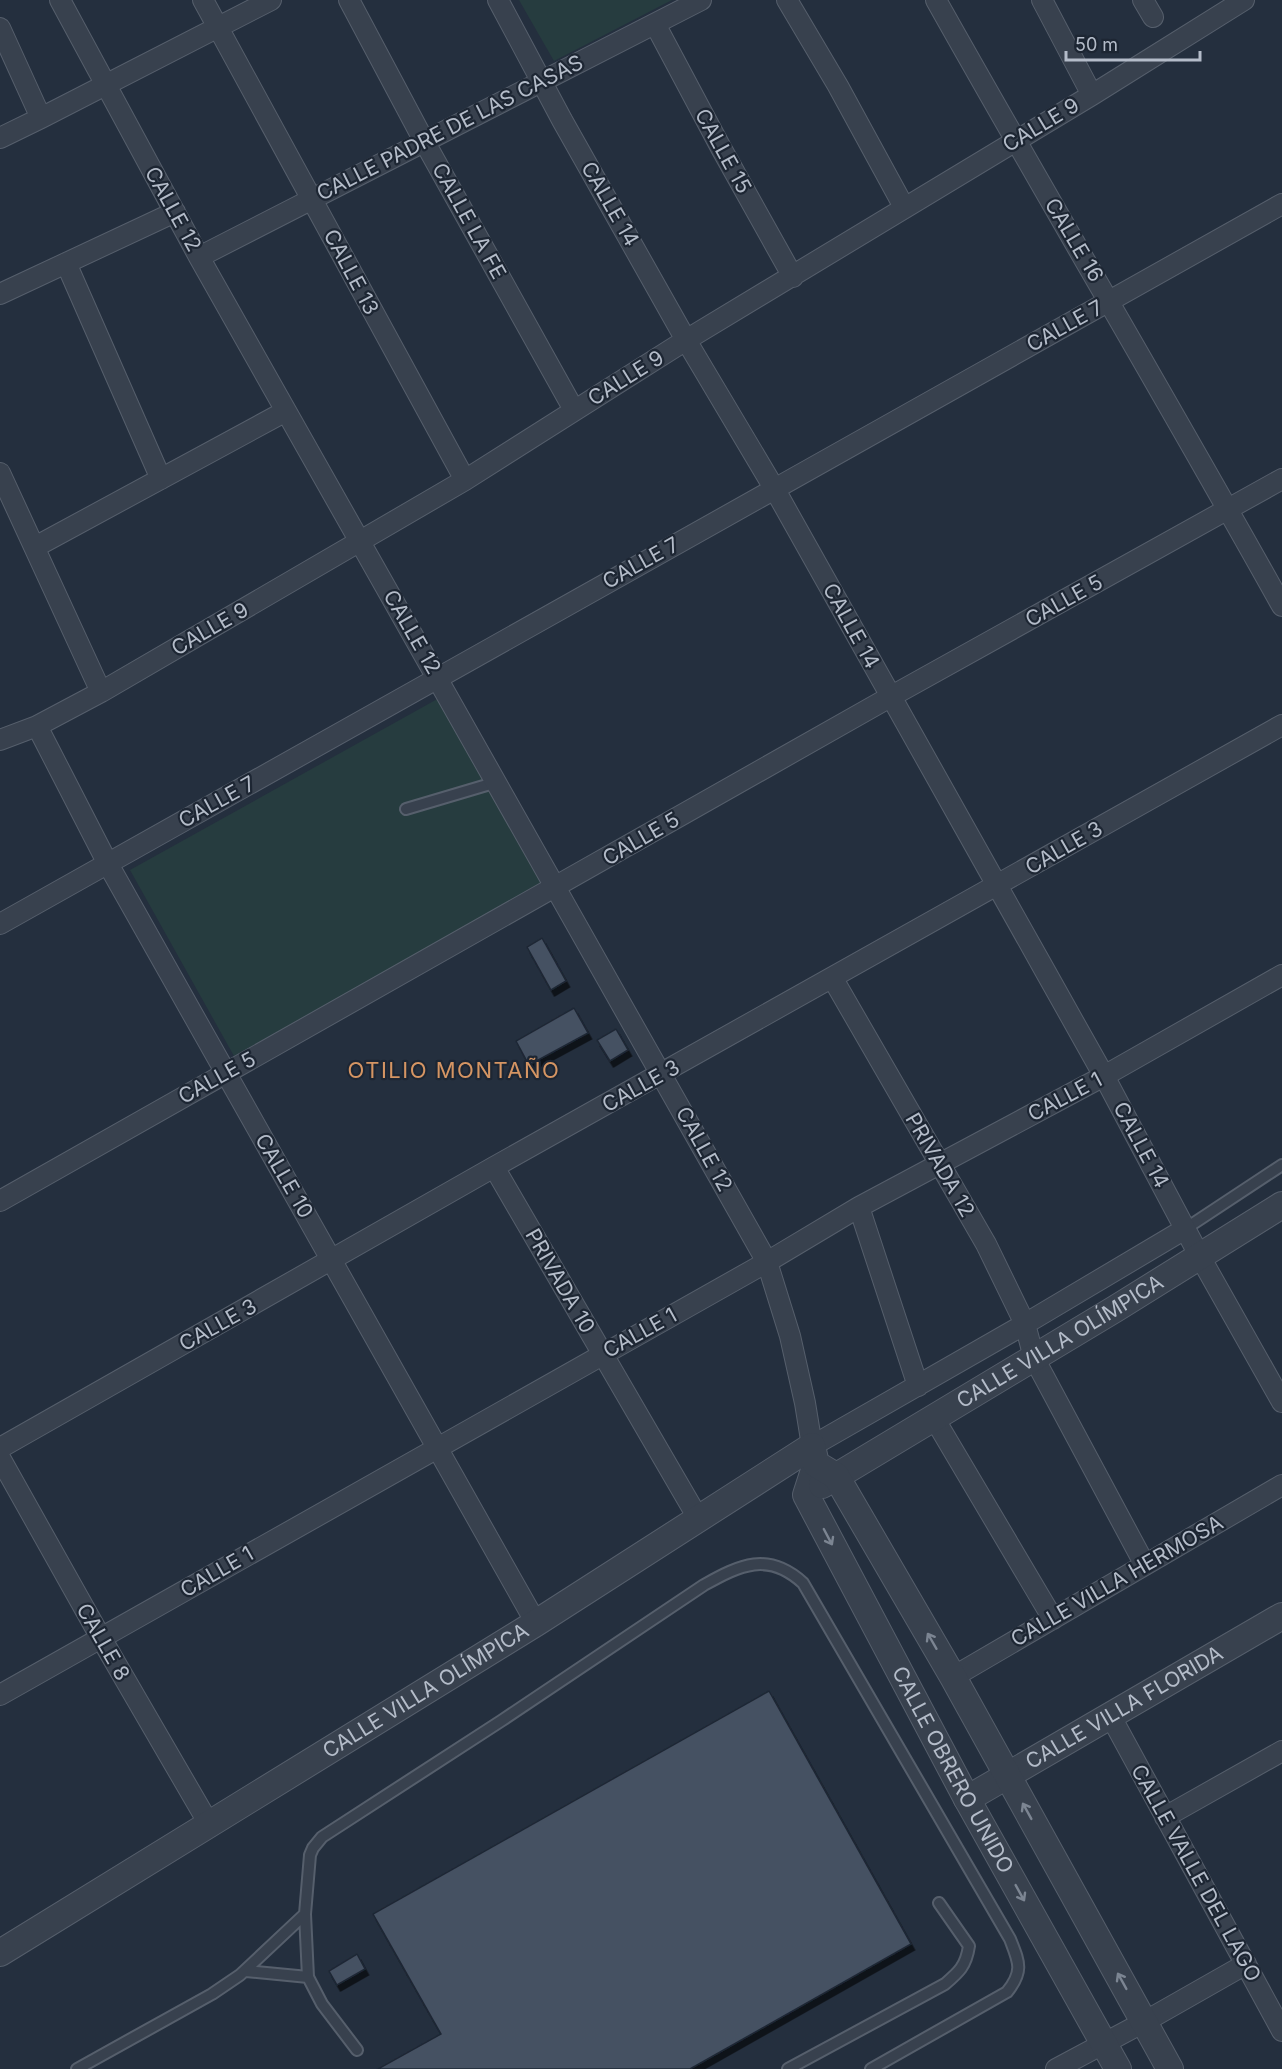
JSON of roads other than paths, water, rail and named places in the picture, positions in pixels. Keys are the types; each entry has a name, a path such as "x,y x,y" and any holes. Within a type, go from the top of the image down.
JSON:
{"street":[{"name":"CALLE 12","path":"60,0 199,257 767,1262"},
{"name":"CALLE 13","path":"203,0 465,480"},
{"path":"0,138 271,0"},
{"name":"CALLE LA FE","path":"349,0 424,141 574,410"},
{"name":"CALLE 14","path":"498,0 562,120 686,340 774,488 1104,1076 1199,1256 1282,1402"},
{"name":"CALLE PADRE DE LAS CASAS","path":"199,257 701,0"},
{"path":"787,0 838,86 904,207"},
{"name":"CALLE 16","path":"936,0 1282,606"},
{"path":"1042,0 1092,94"},
{"path":"1143,0 1153,18"},
{"name":"CALLE 9","path":"0,740 37,726 101,692 465,480 686,340 793,277 1244,0"},
{"name":"CALLE 15","path":"655,24 793,277"},
{"path":"0,27 41,118"},
{"name":"CALLE 7","path":"0,924 1282,204"},
{"path":"0,294 175,212"},
{"path":"66,263 161,479"},
{"path":"35,548 286,411"},
{"path":"0,472 101,692"},
{"name":"CALLE 5","path":"0,1201 890,697 1282,479"},
{"name":"CALLE 3","path":"0,1448 494,1167 833,979 1282,725"},
{"name":"CALLE 10","path":"37,726 108,864 536,1623"},
{"name":"CALLE 1","path":"0,1695 859,1208 1104,1076 1282,975"},
{"name":"PRIVADA 12","path":"833,979 986,1244 1025,1324 1034,1358 1145,1565"},
{"name":"PRIVADA 10","path":"494,1167 698,1518"},
{"name":"CALLE VILLA OLÍMPICA","path":"0,1953 536,1623 698,1518 822,1462 933,1418 1282,1205"},
{"path":"859,1208 918,1386"},
{"path":"822,1462 918,1386 1185,1229"},
{"name":"CALLE OBRERO UNIDO","path":"767,1262 790,1336 805,1403 822,1462 953,1677 1170,2069"},
{"path":"933,1418 1053,1619"},
{"name":"CALLE 8","path":"0,1458 209,1824"},
{"name":"CALLE OBRERO UNIDO","path":"822,1462 807,1495 967,1799 1118,2069"},
{"name":"CALLE VILLA HERMOSA","path":"953,1677 1282,1485"},
{"name":"CALLE VILLA FLORIDA","path":"967,1799 1282,1616"},
{"name":"CALLE VALLE DEL LAGO","path":"1110,1715 1246,1964 1280,2021"},
{"path":"1165,1816 1282,1751"},
{"path":"1056,2069 1246,1964"}],"lane":[{"path":"406,809 497,782"},
{"path":"1185,1229 1282,1165"},
{"path":"357,2050 322,2004 308,1977 305,1914 312,1848 322,1837 704,1586 727,1572 752,1564 774,1564 790,1571 803,1582 1010,1939 1018,1963 1019,1970 1016,1980 1007,1992 871,2069"},
{"path":"788,2069 945,1984 958,1972 967,1960 969,1946 939,1903"},
{"path":"77,2069 212,1994 246,1971 305,1914"},
{"path":"246,1971 308,1977"}],"district":[{"name":"OTILIO MONTAÑO","path":"454,1070"}]}
